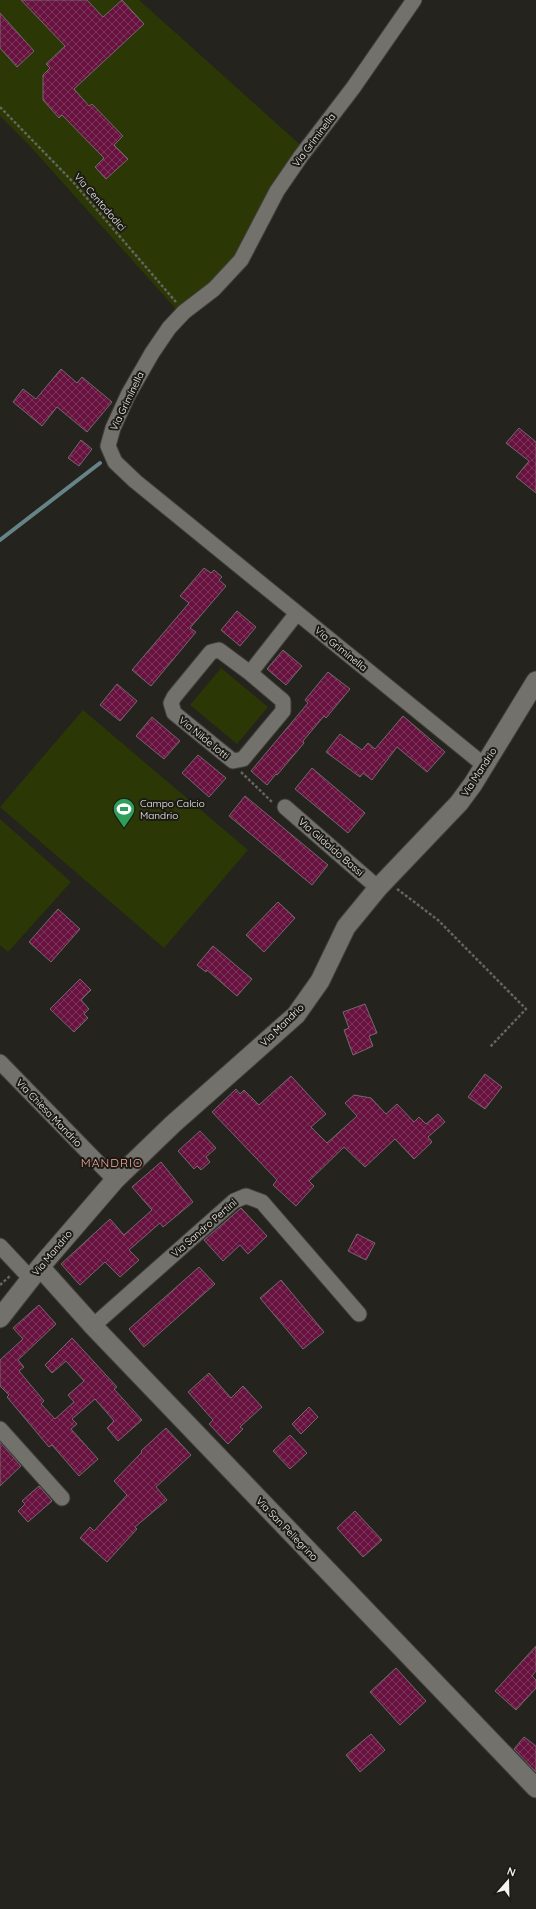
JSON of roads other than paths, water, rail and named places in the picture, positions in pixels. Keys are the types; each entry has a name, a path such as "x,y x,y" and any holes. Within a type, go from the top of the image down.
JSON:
{"street":[{"name":"Via Griminella","path":"414,0 353,88 277,190 241,260 214,289 184,312 152,353 125,401 113,428 108,446 115,462 135,481 484,765"},
{"path":"250,673 297,613"},
{"name":"Via Nilde Iotti","path":"219,650 250,673 283,701 283,711 243,759 229,759 174,713 171,704 174,697 211,652 219,650"},
{"name":"Via Mandrio","path":"0,1318 35,1273 114,1180 173,1124 296,1015 320,981 346,927 382,884 459,803 473,784 536,681"},
{"name":"Via Gildaldo Bassi","path":"285,807 382,884"},
{"name":"Via Chiesa Mandrio","path":"0,1062 114,1180"},
{"name":"Via Sandro Pertini","path":"93,1326 234,1201 246,1196 262,1202 359,1314"},
{"path":"0,1246 35,1273"},
{"name":"Via San Pellegrino","path":"35,1273 93,1326 536,1788"},
{"path":"0,1429 62,1498"}],"waterway":[{"path":"0,540 100,463"}],"place":[{"name":"Campo Calcio Mandrio","path":"124,828"}],"district":[{"name":"MANDRIO","path":"112,1162"}]}
